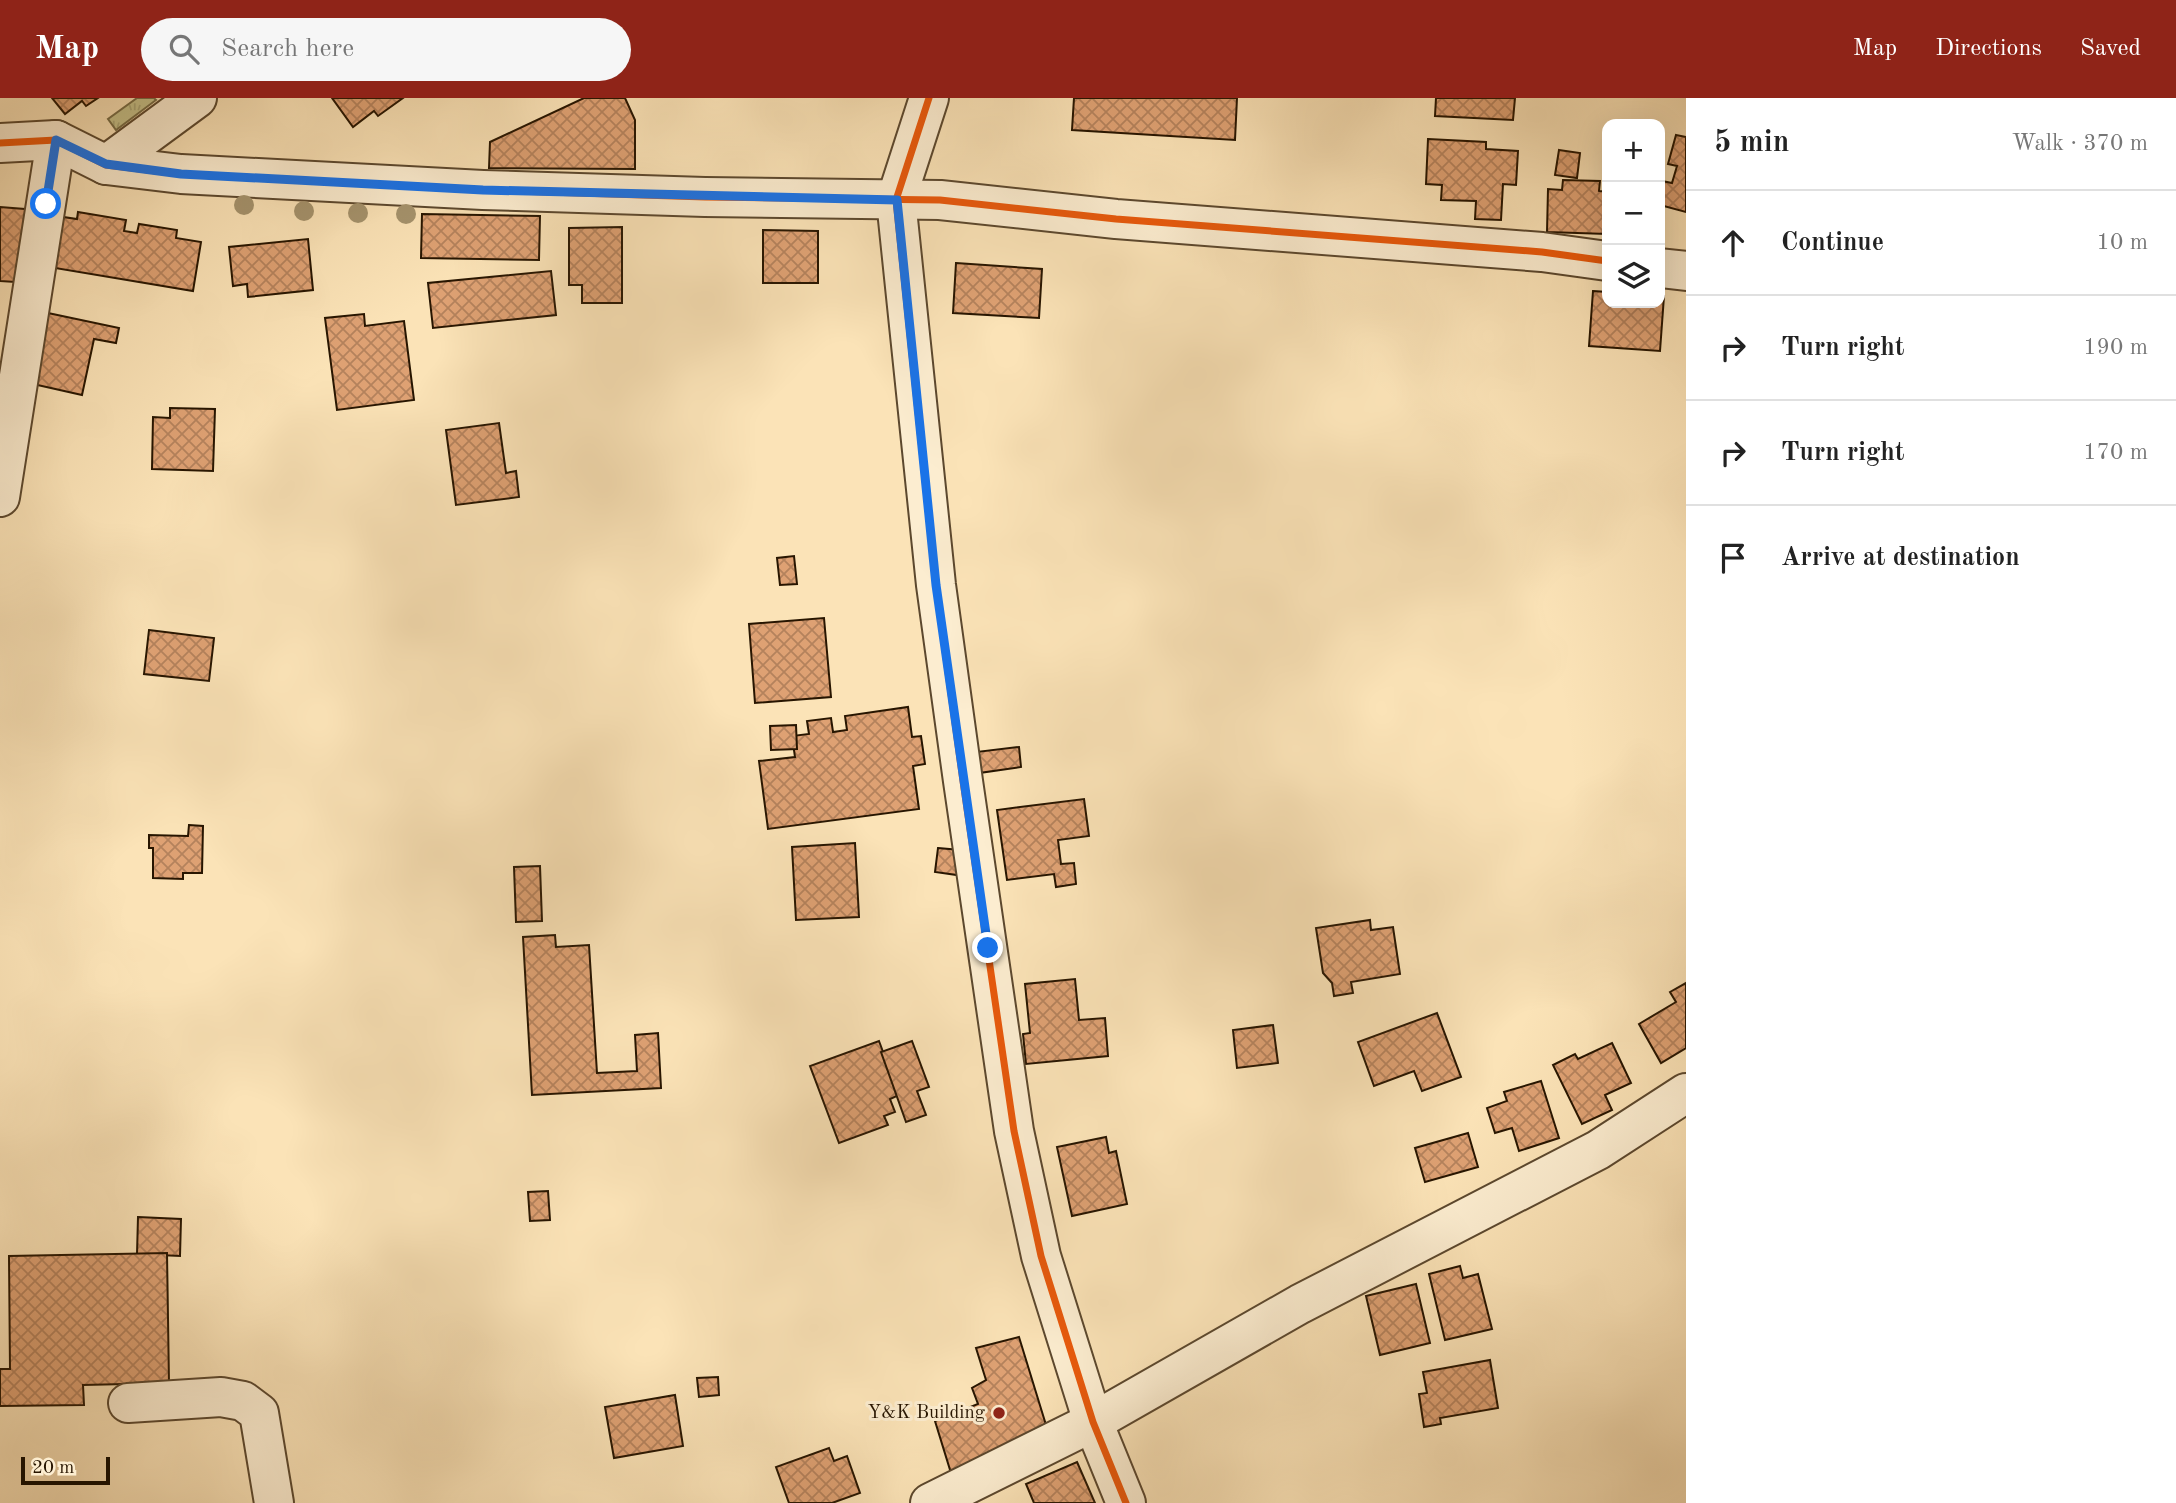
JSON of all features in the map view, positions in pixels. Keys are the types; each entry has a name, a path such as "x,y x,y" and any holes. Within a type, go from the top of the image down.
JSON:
{"street":[{"path":"106,164 197,98"},
{"path":"929,98 897,200 936,585 1014,1131 1041,1255 1093,1423 1126,1503"},
{"path":"0,497 56,140"},
{"path":"0,143 56,140 106,164 207,176 455,189 940,200 1116,219 1542,252 1602,260"},
{"path":"1665,269 1686,271"},
{"path":"930,1503 1093,1423 1300,1304 1598,1150 1686,1093"},
{"path":"128,1403 221,1397 243,1401 259,1413 275,1503"}],"green space":[{"path":"137,98 156,100 116,130 108,119"}],"building":[{"path":"52,98 98,98 86,106 82,101 65,114"},
{"path":"332,98 403,98 378,116 374,111 353,127"},
{"path":"584,98 625,98 635,120 635,169 489,168 490,142"},
{"path":"1074,98 1237,98 1235,140 1072,130"},
{"path":"1436,98 1515,98 1513,120 1435,116"},
{"path":"1676,135 1686,137 1686,212 1665,206 1665,182 1672,183 1677,166 1668,164"},
{"path":"1428,139 1486,142 1486,149 1518,151 1516,185 1503,184 1501,220 1475,219 1476,201 1441,200 1442,185 1426,184"},
{"path":"1559,150 1580,153 1577,178 1555,175"},
{"path":"1563,180 1600,181 1602,234 1547,232 1548,189 1562,190"},
{"path":"0,207 37,210 31,283 0,281"},
{"path":"78,212 126,220 124,231 137,233 139,224 177,230 176,238 201,242 193,291 55,268 63,217 77,219"},
{"path":"422,214 540,216 539,260 421,258"},
{"path":"622,227 622,303 582,303 582,285 569,285 569,228"},
{"path":"763,230 818,231 818,283 763,283"},
{"path":"308,239 313,290 248,297 247,284 233,286 229,247"},
{"path":"956,263 1042,269 1039,318 953,313"},
{"path":"551,271 556,315 433,328 428,283"},
{"path":"1593,291 1602,292 1602,308 1663,308 1660,351 1589,346"},
{"path":"48,313 119,328 116,343 94,339 82,395 33,384"},
{"path":"364,314 365,326 404,321 414,400 337,410 325,318"},
{"path":"170,408 215,409 213,471 152,469 153,417 170,418"},
{"path":"499,423 506,473 516,471 519,497 456,505 446,430"},
{"path":"794,556 797,584 780,585 777,558"},
{"path":"824,618 831,697 755,703 749,624"},
{"path":"149,630 214,638 209,681 144,674"},
{"path":"908,707 912,737 921,736 925,764 913,766 919,809 768,829 759,761 795,757 792,736 809,734 807,721 831,718 833,732 847,730 845,716"},
{"path":"796,725 797,749 771,750 770,726"},
{"path":"1019,747 1021,767 979,773 976,752"},
{"path":"1084,799 1089,836 1058,840 1061,864 1074,863 1076,884 1056,887 1054,874 1007,880 997,810"},
{"path":"189,825 203,826 202,873 183,873 183,879 153,878 153,848 149,848 149,835 188,836"},
{"path":"855,843 859,917 796,920 792,847"},
{"path":"938,848 960,850 957,875 935,872"},
{"path":"540,866 542,921 516,922 514,867"},
{"path":"1370,920 1371,930 1393,927 1400,974 1351,982 1353,993 1334,996 1332,983 1323,973 1316,928"},
{"path":"555,935 556,947 589,945 597,1073 637,1071 635,1035 658,1033 661,1088 532,1095 523,937"},
{"path":"1075,979 1079,1020 1105,1018 1108,1056 1026,1064 1023,1034 1030,1033 1025,984"},
{"path":"1686,983 1686,1048 1661,1063 1639,1024 1676,1002 1670,992"},
{"path":"1437,1013 1461,1077 1422,1091 1414,1071 1374,1086 1358,1042"},
{"path":"1273,1025 1278,1063 1237,1068 1233,1030"},
{"path":"879,1041 899,1095 890,1099 895,1112 884,1116 888,1125 839,1143 810,1066"},
{"path":"912,1041 929,1087 917,1091 926,1115 906,1122 881,1052"},
{"path":"1612,1043 1631,1083 1605,1095 1612,1110 1582,1124 1553,1065 1575,1054 1578,1059"},
{"path":"1541,1081 1559,1138 1519,1151 1512,1128 1495,1133 1487,1108 1507,1101 1504,1092"},
{"path":"1468,1133 1478,1167 1425,1182 1415,1148"},
{"path":"1106,1137 1109,1153 1116,1151 1127,1204 1072,1216 1057,1147"},
{"path":"548,1191 550,1220 530,1221 528,1192"},
{"path":"138,1217 181,1219 180,1256 137,1254"},
{"path":"167,1253 169,1383 83,1385 84,1405 0,1406 0,1369 10,1369 9,1256"},
{"path":"1460,1266 1463,1278 1478,1274 1492,1329 1445,1340 1429,1274"},
{"path":"1416,1284 1430,1343 1380,1355 1366,1296"},
{"name":"Y&K Building","path":"1019,1337 1046,1425 951,1473 935,1421 978,1404 972,1388 986,1380 976,1348"},
{"path":"1490,1360 1498,1408 1440,1418 1441,1424 1424,1427 1419,1394 1427,1393 1423,1372"},
{"path":"718,1377 719,1395 699,1397 697,1378"},
{"path":"675,1395 683,1446 614,1458 605,1407"},
{"path":"829,1448 834,1461 847,1456 860,1493 832,1503 789,1503 776,1467"},
{"path":"1077,1462 1095,1503 1034,1503 1026,1484"}],"cycle path":[{"path":"929,98 896,200 936,585 963,781 1014,1131 1041,1256 1093,1422 1126,1503"},
{"path":"0,143 56,140 106,165 181,174 483,190 705,197 940,200 1116,219 1542,252 1602,260"}],"place":[{"name":"Y&K Building","path":"999,1413"}],"route":[{"path":"46,204 56,140 106,164 181,174 483,190 897,200 936,585 988,948"}]}
